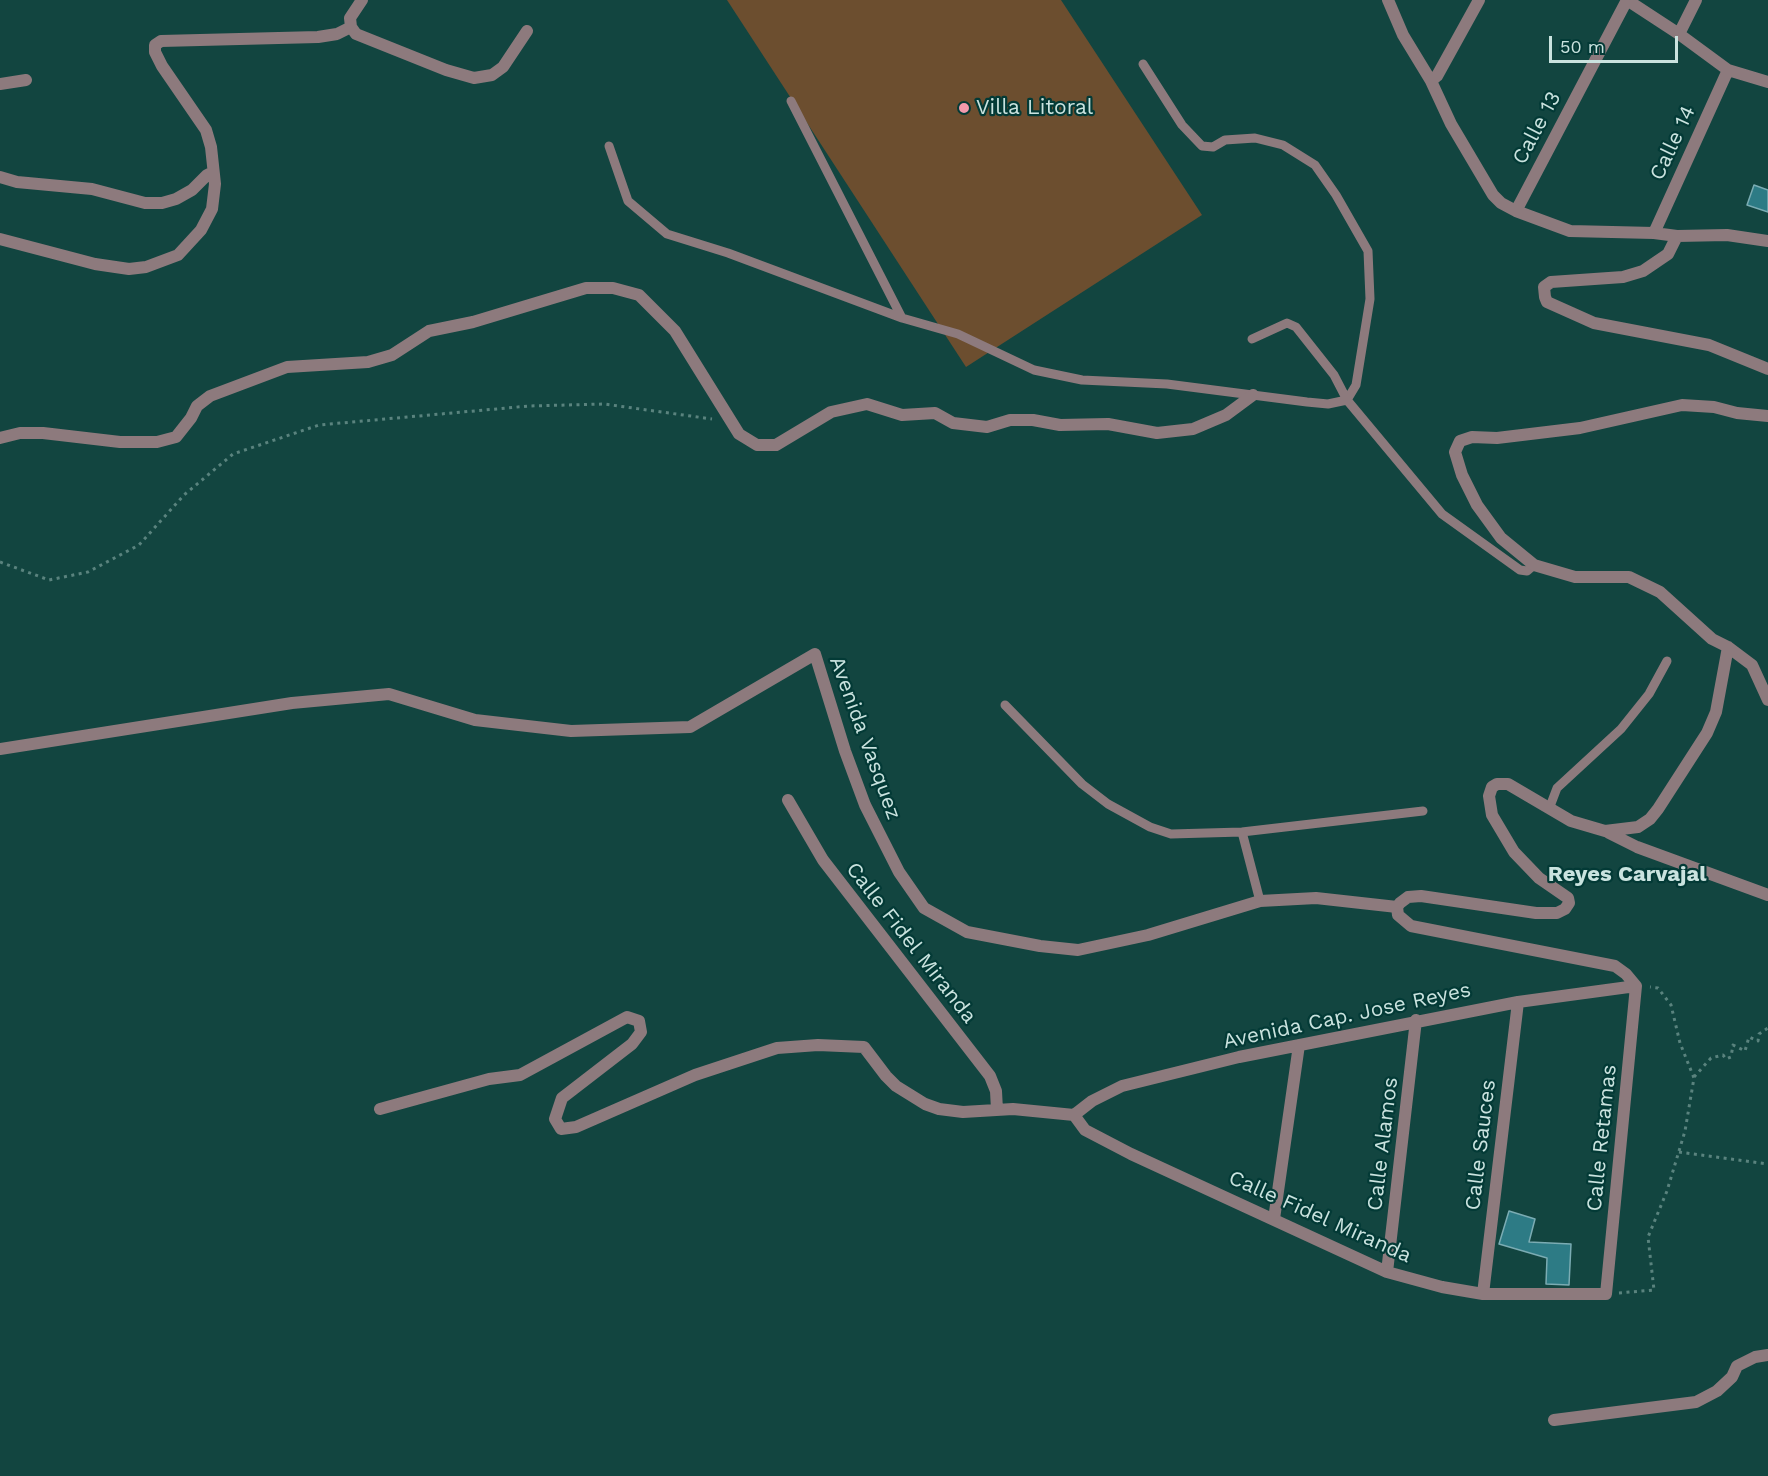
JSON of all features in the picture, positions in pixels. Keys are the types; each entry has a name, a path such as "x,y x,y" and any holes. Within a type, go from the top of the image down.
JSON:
{"street":[{"path":"362,0 350,18 351,27 356,34 446,70 474,78 492,75 503,68 527,31"},
{"path":"1388,0 1403,34 1492,195 1516,211 1570,231 1654,233 1677,236 1727,235 1768,241"},
{"path":"1431,81 1437,76 1479,0"},
{"path":"1627,0 1728,70 1768,82"},
{"name":"Calle 13","path":"1516,211 1627,0"},
{"path":"1679,34 1696,0"},
{"path":"0,239 94,264 129,269 146,267 178,255 201,230 212,209 215,184 211,147 206,130 154,52 155,45 157,43 318,37 337,34 351,27"},
{"name":"Calle 14","path":"1654,233 1728,70"},
{"path":"0,84 27,80"},
{"path":"0,177 17,182 92,189 145,202 162,202 176,199 192,190 213,172"},
{"path":"1677,236 1668,254 1643,271 1623,277 1551,282 1544,287 1547,302 1594,323 1708,345 1768,369"},
{"path":"0,438 20,433 43,433 120,442 157,442 176,437 197,406 210,396 287,368 368,362 392,355 429,331 473,322 586,288 613,288 639,296 675,331 739,434 757,446 776,446 831,412 867,404 902,415 935,413 953,423 987,427 1010,420 1033,420 1060,425 1108,424 1157,433 1193,429 1226,415 1253,395"},
{"path":"1768,416 1737,413 1714,407 1682,405 1580,428 1497,438 1472,437 1460,441 1455,452 1462,475 1477,505 1501,538 1534,565 1575,577 1629,577 1660,592 1712,639 1728,646 1752,664 1768,699"},
{"path":"1605,831 1638,827 1650,819 1668,794 1707,733 1716,712 1728,646"},
{"name":"Avenida Vasquez","path":"0,749 292,703 389,694 475,720 571,731 690,727 815,654 845,751 865,805 899,872 924,908 967,932 1040,946 1078,950 1148,935 1260,901 1316,898 1397,907"},
{"path":"1636,986 1615,966 1411,926 1398,915 1397,907 1408,897 1421,896 1536,913 1557,913 1565,909 1569,903 1568,898 1539,878 1514,852 1492,815 1489,796 1492,787 1497,784 1508,784 1570,821 1605,831 1637,847 1768,895"},
{"name":"Calle Fidel Miranda","path":"788,800 823,860 990,1076 996,1091 997,1110"},
{"name":"Avenida Cap. Jose Reyes","path":"1074,1114 1092,1101 1122,1086 1239,1057 1416,1020 1518,1002 1636,986"},
{"name":"Calle Retamas","path":"1606,1294 1636,986"},
{"name":"Calle Sauces","path":"1483,1294 1518,1002"},
{"path":"380,1108 489,1079 520,1075 627,1017 639,1021 641,1032 632,1044 562,1098 555,1119 561,1129 576,1127 695,1075 777,1048 818,1045 864,1047 896,1086 925,1104 939,1109 963,1112 1013,1108 1074,1114"},
{"name":"Calle Alamos","path":"1387,1272 1416,1020"},
{"path":"1274,1219 1299,1045"},
{"name":"Calle Fidel Miranda","path":"1074,1114 1084,1130 1113,1145 1387,1272 1442,1287 1483,1294 1606,1294"},
{"path":"1554,1420 1696,1402 1717,1391 1732,1377 1737,1366 1755,1357 1768,1354"}],"lane":[{"path":"609,146 628,201 667,234 728,253 902,318 958,334 1034,370 1082,380 1167,384 1328,404 1347,400 1356,385 1370,299 1368,251 1341,204 1315,165 1283,145 1255,138 1225,140 1214,147 1202,146 1182,125 1143,64"},
{"path":"791,101 902,318"},
{"path":"1252,339 1287,323 1296,327 1334,375 1347,400 1442,514 1520,570 1527,570 1534,565"},
{"path":"1549,808 1557,788 1621,729 1642,703 1667,661"},
{"path":"1005,705 1082,784 1108,804 1150,827 1171,834 1242,832 1423,811"},
{"path":"1242,832 1260,901"}],"path":[{"path":"0,562 49,580 88,572 138,545 184,495 233,454 319,425 529,406 604,404 706,417 733,423"},
{"path":"1636,986 1658,988 1671,1005 1680,1042 1694,1078"},
{"path":"1606,1294 1653,1290 1648,1237 1667,1191 1679,1152 1694,1078 1711,1058 1723,1055 1726,1059 1731,1057 1733,1045 1745,1052 1749,1037 1758,1041 1759,1034 1768,1028"},
{"path":"1679,1152 1768,1164"}],"shaded area":[{"name":"Villa Litoral","path":"727,0 1061,0 1202,215 966,367"}],"building":[{"path":"1754,185 1768,190 1768,212 1747,205"},
{"path":"1509,1211 1535,1219 1529,1242 1571,1244 1569,1285 1546,1284 1547,1258 1499,1244"}],"place":[{"name":"Villa Litoral","path":"964,108"}],"district":[{"name":"Reyes Carvajal","path":"1627,875"}]}
